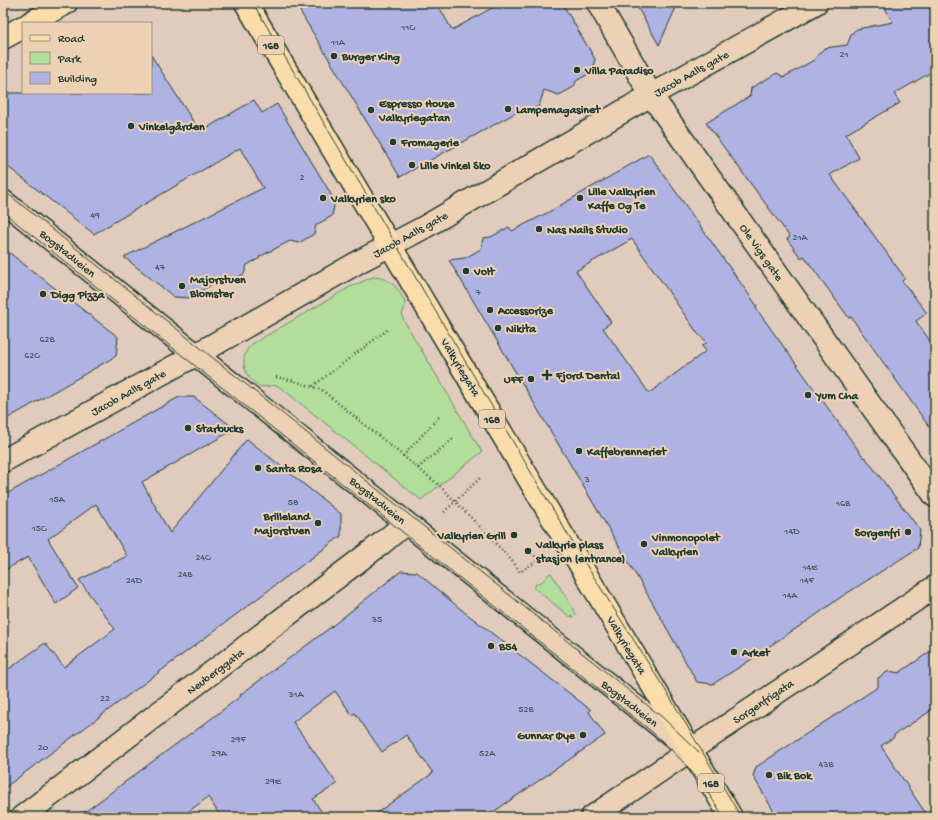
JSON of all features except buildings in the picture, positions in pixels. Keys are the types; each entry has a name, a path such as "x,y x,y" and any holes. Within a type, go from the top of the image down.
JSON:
{"main road":[{"path":"32,22 66,3"},
{"name":"Valkyriegata","path":"246,3 690,750"},
{"path":"3,38 22,28"},
{"name":"Bogstadveien","path":"690,750 731,817"}],"street":[{"name":"Ole Vigs gate","path":"598,3 651,95 935,496"},
{"name":"Jacob Aalls gate","path":"3,460 208,348 389,245 423,228 651,95 816,3"},
{"name":"Bogstadveien","path":"3,201 690,750"},
{"name":"Neuberggata","path":"22,817 382,544 406,523"},
{"name":"Sorgenfrigata","path":"592,817 935,587"}],"path":[{"path":"313,386 386,330"},
{"path":"276,377 313,386 322,390 439,485 509,557 520,572 543,556"},
{"path":"403,456 440,416"},
{"path":"418,468 453,439"},
{"path":"444,512 480,478"},
{"path":"528,551 539,560"}],"green space":[{"path":"373,277 382,278 393,284 404,299 405,306 402,315 403,319 482,452 421,500 280,387 259,386 249,377 244,366 245,354 252,344 348,288"},
{"path":"551,573 574,610 576,615 574,617 569,616 534,588 536,584 544,580"}],"tram line":[{"path":"253,3 580,555 671,699 741,817"},
{"path":"3,190 662,717 699,752"},
{"path":"3,212 651,731 691,771 724,817"}],"place":[{"name":"Burger King","path":"334,56"},
{"name":"Villa Paradiso","path":"577,70"},
{"name":"Lampemagasinet","path":"508,109"},
{"name":"Espresso House Valkyriegatan","path":"371,110"},
{"name":"Vinkelgården","path":"131,126"},
{"name":"Fromagerie","path":"393,142"},
{"name":"Lille Vinkel Sko","path":"412,165"},
{"name":"Valkyrien sko","path":"323,198"},
{"name":"Lille Valkyrien Kaffe Og Te","path":"580,198"},
{"name":"Nas Nails Studio","path":"539,229"},
{"name":"Volt","path":"466,271"},
{"name":"Majorstuen Blomster","path":"182,286"},
{"name":"Digg Pizza","path":"43,294"},
{"name":"Accessorize","path":"490,310"},
{"name":"Nikita","path":"498,328"},
{"name":"Fjord Dental","path":"547,375"},
{"name":"UFF","path":"531,379"},
{"name":"Yum Cha","path":"808,395"},
{"name":"Starbucks","path":"188,428"},
{"name":"Kaffebrenneriet","path":"579,451"},
{"name":"Santa Rosa","path":"258,468"},
{"name":"Brilleland Majorstuen","path":"318,523"},
{"name":"Sorgenfri","path":"908,532"},
{"name":"Valkyrien Grill","path":"514,535"},
{"name":"Vinmonopolet Valkyrien","path":"644,544"},
{"name":"Valkyrie plass stasjon (entrance)","path":"528,551"},
{"name":"B54","path":"491,646"},
{"name":"Arket","path":"734,652"},
{"name":"Gunnar Øye","path":"583,735"},
{"name":"Bik Bok","path":"769,775"}]}
